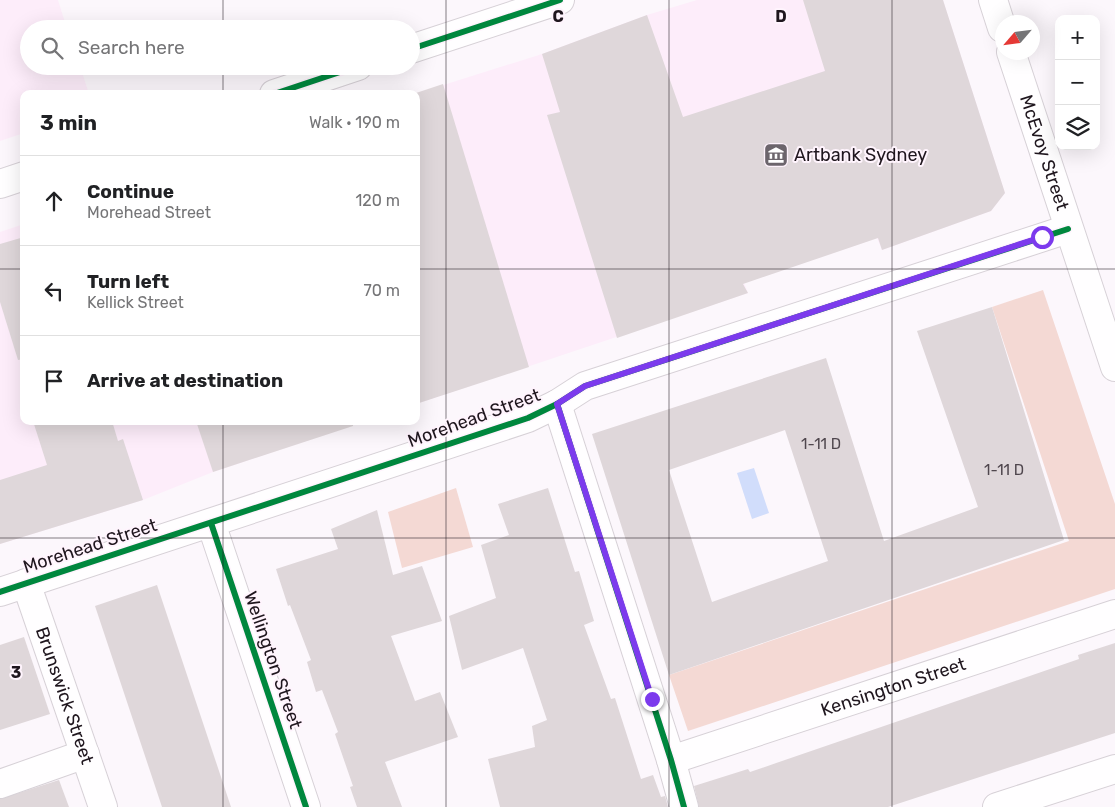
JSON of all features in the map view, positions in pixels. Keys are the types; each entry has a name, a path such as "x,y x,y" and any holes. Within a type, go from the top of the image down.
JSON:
{"street":[{"path":"420,46 560,0"},
{"path":"994,0 998,15"},
{"name":"McEvoy Street","path":"1014,60 1115,367"},
{"path":"286,90 331,75"},
{"path":"0,184 20,177"},
{"name":"Morehead Street","path":"0,592 528,418 557,404 585,386 1068,229"},
{"path":"557,404 671,760 684,807"},
{"name":"Wellington Street","path":"212,522 306,807"},
{"name":"Brunswick Street","path":"26,583 103,807"},
{"name":"Kensington Street","path":"671,760 1115,614"},
{"path":"0,784 85,754"},
{"path":"997,807 1115,768"}],"shaded area":[{"path":"0,0 58,0 64,20 20,20 20,75 83,75 88,90 20,90 20,134 0,141"},
{"name":"Artbank Sydney","path":"697,0 943,0 1005,193 991,211 882,250 877,238 744,283 748,293 420,403 420,92 542,54 647,15"},
{"path":"20,225 20,425 354,425 213,472 143,500 0,544 0,232"},
{"path":"1043,290 1115,504 1115,589 688,731 669,675 1069,541 992,307"},
{"path":"456,488 473,547 402,568 388,512"}],"water":[{"path":"754,468 769,513 752,519 737,473"}],"building":[{"name":"Artbank Sydney","path":"803,0 943,0 1005,193 991,211 882,250 878,238 743,284 748,293 617,338 547,115 560,112 542,54 647,15 683,117 825,71"},
{"path":"443,84 529,367 420,403 420,92"},
{"path":"20,238 20,360 18,360 0,302 0,244"},
{"path":"992,307 1064,540 669,675 592,434 826,358 884,541 978,507 917,331","holes":["785,430 828,561 712,602 669,470"]},
{"path":"34,425 113,425 118,441 123,439 143,500 0,544 0,480 47,465"},
{"path":"197,425 353,425 353,426 213,472"},
{"path":"548,488 575,572 579,571 594,621 584,625 611,699 615,698 641,779 653,775 661,797 665,796 668,807 500,807 488,759 535,747 532,726 547,720 523,648 462,670 449,616 496,598 481,545 509,535 498,504"},
{"path":"377,510 393,575 422,566 442,621 391,636 415,701 440,692 458,737 385,762 402,807 357,807 350,787 353,786 335,734 338,732 322,690 316,692 307,662 311,660 290,605 288,606 276,569 338,549 331,529"},
{"path":"157,585 231,807 162,807 95,606"},
{"path":"24,637 50,714 0,730 0,645"},
{"path":"1115,643 1115,733 888,807 699,807 694,786 748,769 750,772 1079,659 1078,655"},
{"path":"59,780 69,807 0,807 0,799"}],"cycle path":[{"path":"420,46 560,0"},
{"path":"286,90 331,75"},
{"path":"0,592 528,418 557,404 585,386 1068,229"},
{"path":"557,404 671,760 684,807"},
{"path":"211,523 306,807"}],"place":[{"name":"Artbank Sydney","path":"776,155"}],"route":[{"path":"652,699 557,404 585,386 1042,237"}]}
